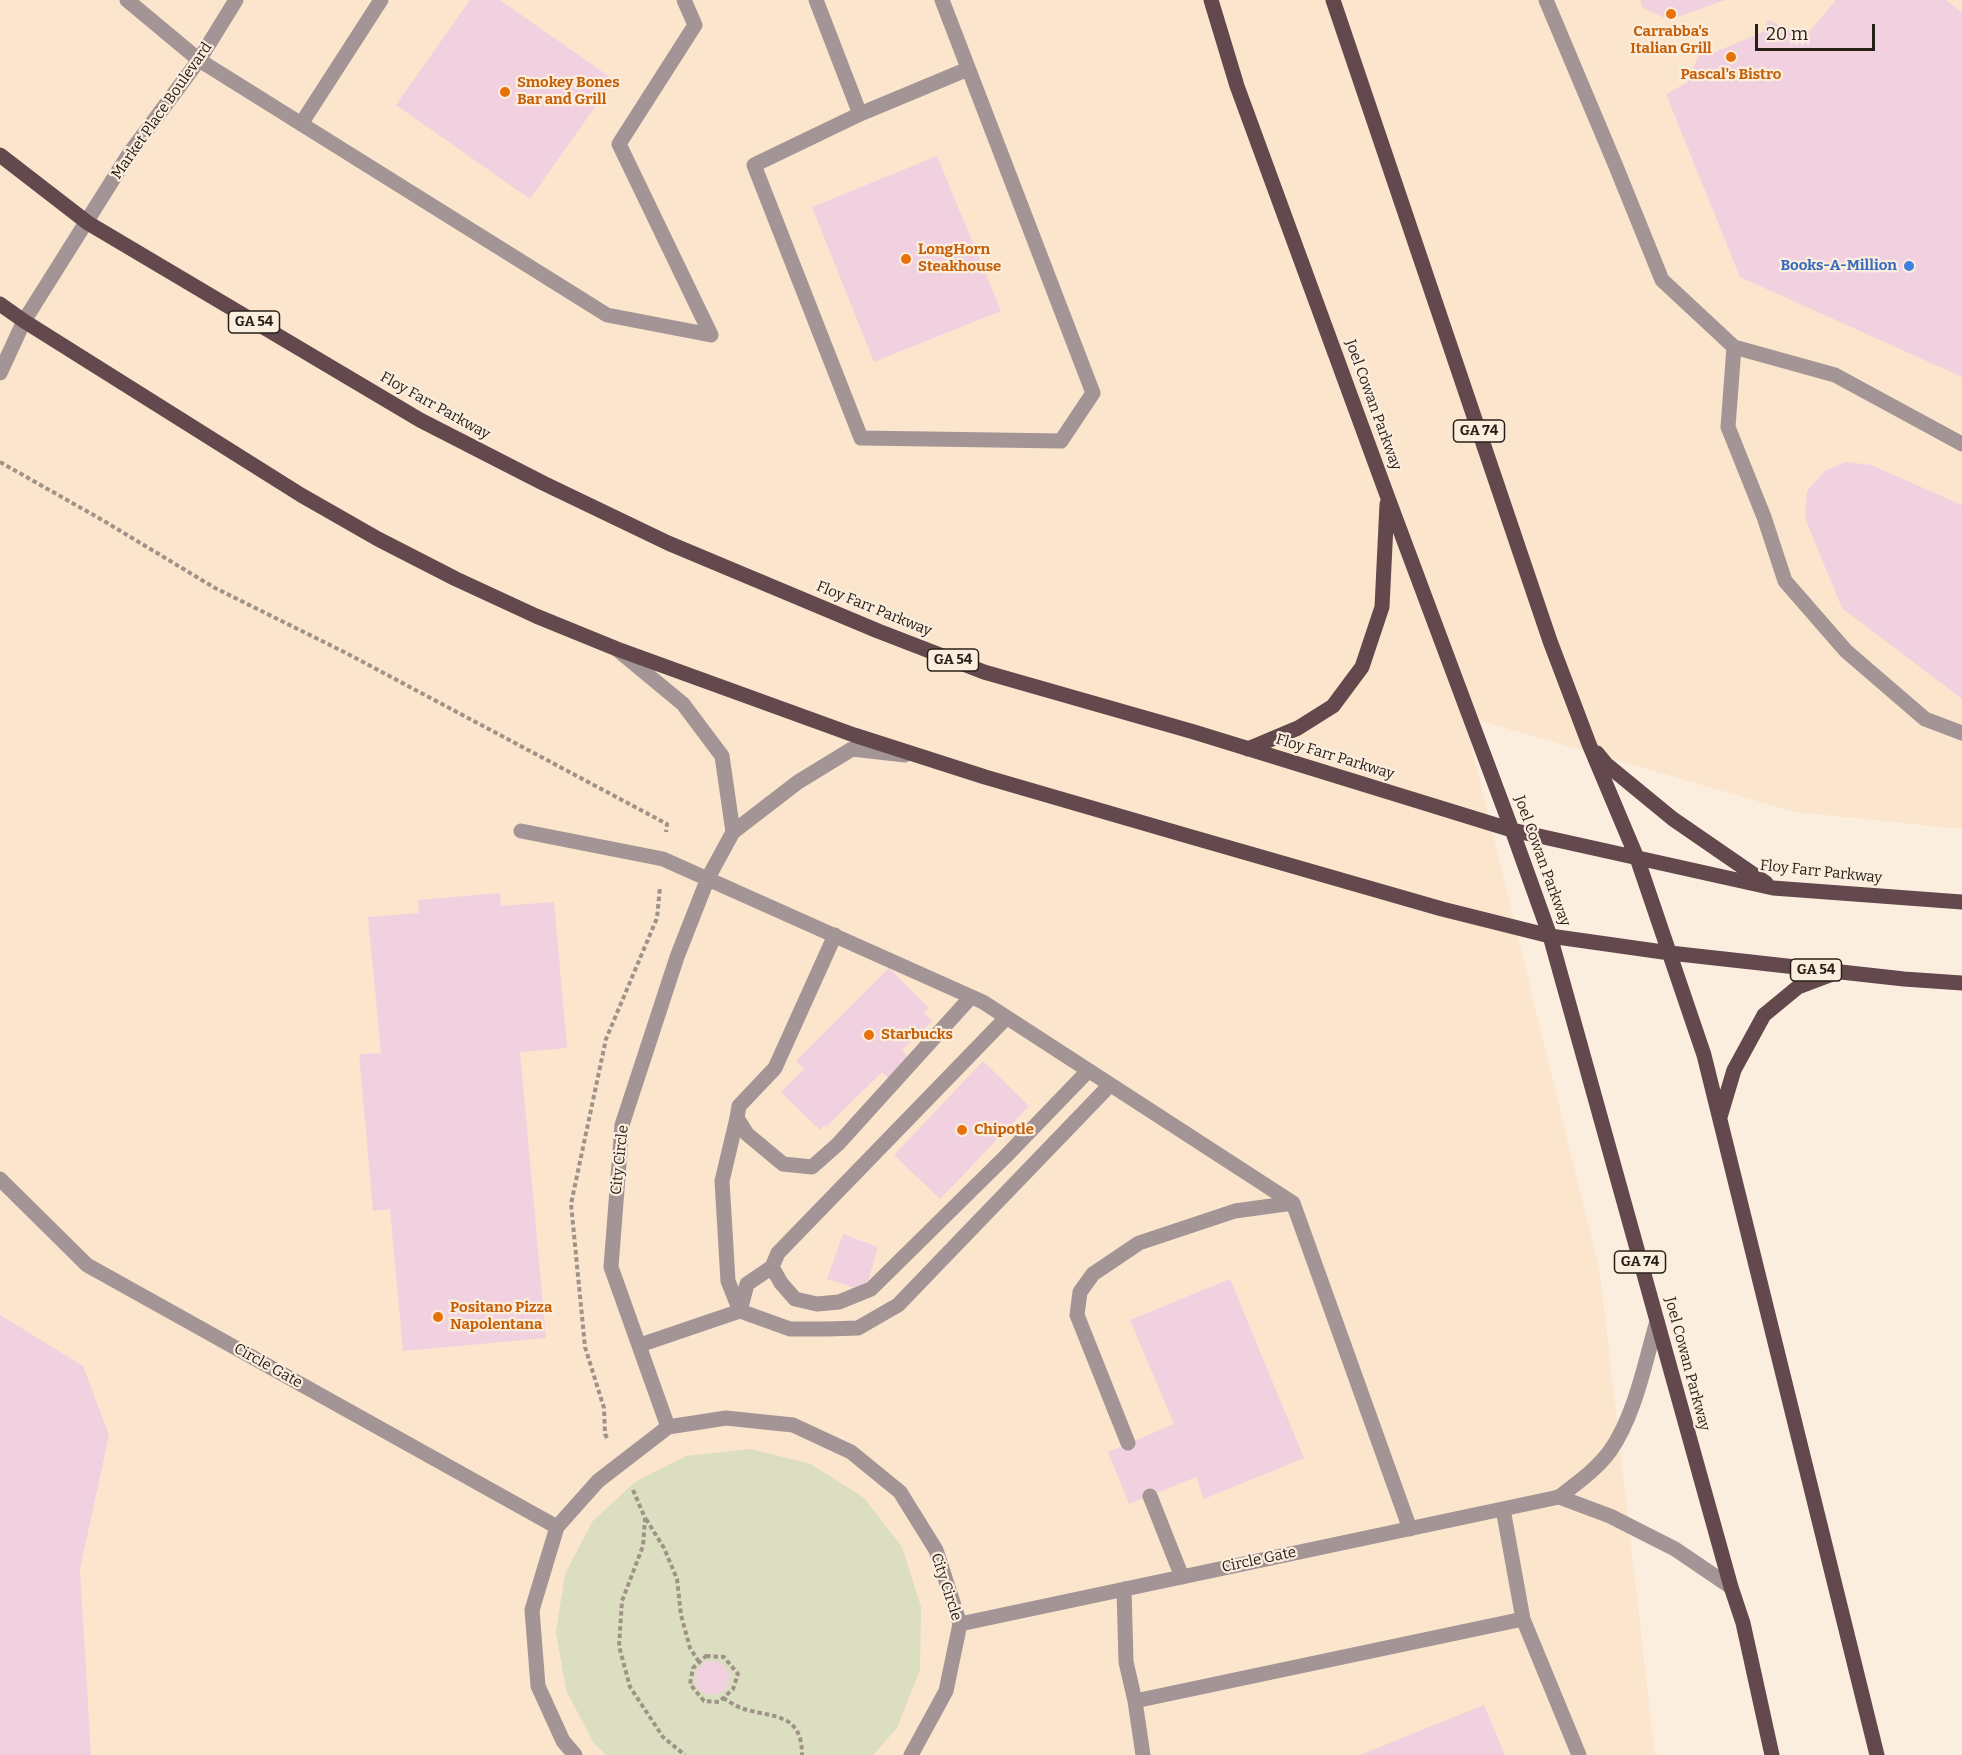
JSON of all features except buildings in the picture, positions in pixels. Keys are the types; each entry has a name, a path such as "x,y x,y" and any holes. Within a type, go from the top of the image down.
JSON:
{"main road":[{"name":"Joel Cowan Parkway","path":"1211,0 1237,86 1550,936 1731,1587 1743,1623 1772,1755"},
{"name":"GA 74","path":"1333,0 1550,641 1589,744 1637,858 1704,1055 1877,1755"},
{"name":"Floy Farr Parkway","path":"0,155 88,223 420,420 668,543 804,601 984,672 1127,712 1512,830 1773,888 1962,902"},
{"name":"GA 54","path":"0,304 302,495 378,539 536,616 617,649 854,735 984,777 1188,836 1442,909 1550,936 1670,953 1904,979 1962,983"},
{"path":"1248,749 1298,728 1334,706 1362,667 1382,607 1388,498"},
{"path":"1589,744 1606,764 1673,819 1773,888"},
{"path":"1720,1117 1734,1070 1764,1016 1798,987 1837,972"}],"street":[{"path":"127,0 199,60 607,315 711,335 619,144 695,25 684,0"},
{"name":"Market Place Boulevard","path":"0,373 24,321 88,223 129,154 199,60 236,0"},
{"path":"301,124 381,0"},
{"path":"816,0 860,114"},
{"path":"942,0 1093,393 1061,441 861,438 754,165 860,114 968,69"},
{"path":"1546,0 1662,280 1734,347 1835,375 1962,444"},
{"path":"1734,347 1728,427 1764,517 1785,581 1846,651 1925,719 1962,733"},
{"path":"617,649 683,704 722,756 733,832"},
{"name":"City Circle","path":"668,1427 611,1267 622,1125 677,957 708,878 733,832 798,782 852,749 929,758"},
{"path":"521,831 663,859 983,1002 1293,1203 1410,1529"},
{"path":"740,1311 728,1281 722,1181 739,1106 775,1068 835,935"},
{"path":"737,1118 747,1134 783,1164 812,1167 838,1144 971,997"},
{"path":"740,1311 747,1284 772,1267 778,1253 1006,1018"},
{"path":"772,1267 781,1283 795,1299 817,1304 839,1302 871,1289 1006,1156 1088,1071"},
{"path":"640,1345 740,1311 789,1329 858,1328 898,1305 1110,1085"},
{"name":"Circle Gate","path":"0,1179 87,1265 556,1527"},
{"path":"1128,1443 1077,1315 1080,1292 1093,1274 1139,1244 1235,1211 1293,1203"},
{"name":"Circle Gate","path":"960,1624 1559,1497 1584,1478 1610,1451 1627,1419 1657,1321"},
{"name":"City Circle","path":"576,1755 562,1741 538,1686 532,1610 556,1527 598,1481 668,1427 726,1418 793,1425 851,1452 900,1492 936,1550 960,1624 946,1691 911,1755"},
{"path":"1150,1496 1182,1577"},
{"path":"1559,1497 1610,1516 1675,1549 1731,1587"},
{"path":"1503,1509 1523,1619 1579,1755"},
{"path":"1124,1589 1126,1662 1135,1701 1143,1755"},
{"path":"1135,1701 1523,1619"}],"path":[{"path":"0,462 104,520 215,588 348,654 667,824 657,918 606,1039 571,1204 585,1347 604,1408 605,1434 621,1463 645,1518 664,1548 677,1579 681,1615 690,1648 699,1662"},
{"path":"645,1518 643,1546 622,1600 619,1646 630,1687 663,1737 685,1755"},
{"path":"706,1656 724,1657 738,1674 733,1689 723,1698 719,1702 704,1701 690,1684 693,1668 706,1656"},
{"path":"723,1698 743,1709 779,1716 796,1728 802,1744 802,1755"}],"shaded area":[{"path":"0,0 1962,0 1962,829 1795,812 1464,716 1600,1273 1655,1755 0,1755"}],"green space":[{"path":"750,1449 811,1464 864,1498 902,1547 921,1607 920,1670 897,1728 873,1755 606,1755 593,1742 566,1690 556,1632 565,1574 592,1522 635,1482 687,1456"}],"place":[{"name":"Carrabba's Italian Grill","path":"1671,14"},
{"name":"Pascal's Bistro","path":"1731,57"},
{"name":"Smokey Bones Bar and Grill","path":"505,92"},
{"name":"LongHorn Steakhouse","path":"906,259"},
{"name":"Books-A-Million","path":"1909,266"},
{"name":"Starbucks","path":"869,1035"},
{"name":"Chipotle","path":"962,1130"},
{"name":"Positano Pizza Napolentana","path":"438,1317"}]}
